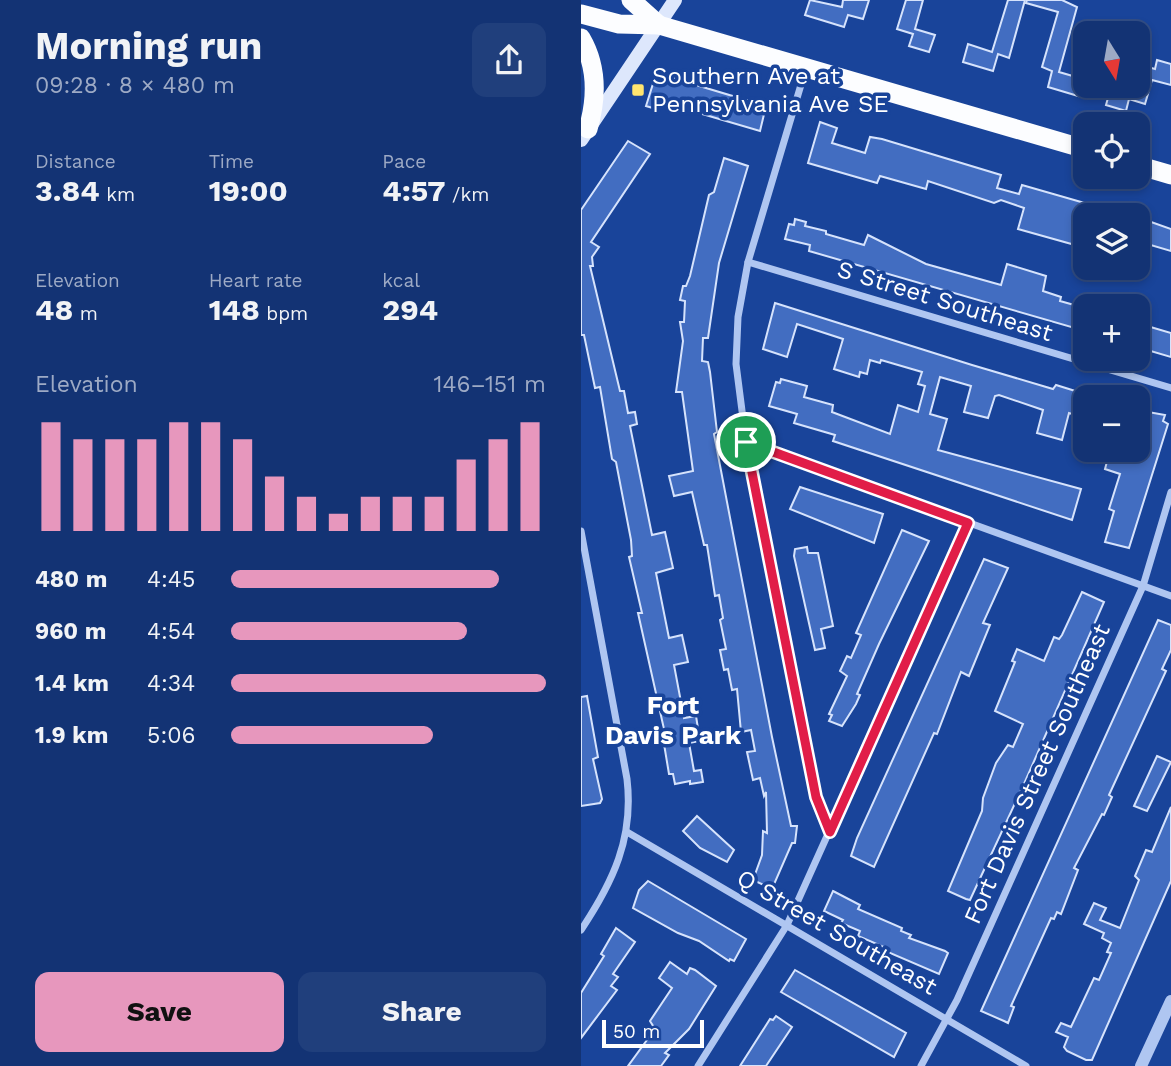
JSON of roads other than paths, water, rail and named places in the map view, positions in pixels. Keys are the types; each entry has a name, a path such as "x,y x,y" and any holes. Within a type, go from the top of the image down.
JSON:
{"highway":[{"path":"631,0 659,25"},
{"path":"581,14 619,24 659,25 1073,145"},
{"path":"581,38 592,61 595,81 594,109 585,134"},
{"path":"1150,169 1171,175"}],"main road":[{"path":"585,134 675,0"}],"street":[{"path":"806,66 748,262 739,306 736,350 738,392 746,442 816,797 830,832"},
{"name":"S Street Southeast","path":"748,262 1171,388"},
{"path":"746,442 1171,596"},
{"name":"Fort Davis Street Southeast","path":"921,1066 946,1019 1143,586 1171,492"},
{"path":"698,1066 787,925 968,523"},
{"path":"581,531 627,779 627,832 612,878 581,930"},
{"name":"Q Street Southeast","path":"627,832 1026,1066"},
{"path":"1141,1066 1171,1001"}],"place":[{"name":"Southern Ave at Pennsylvania Ave SE","path":"638,90"}],"district":[{"name":"Fort Davis Park","path":"673,720"}]}
